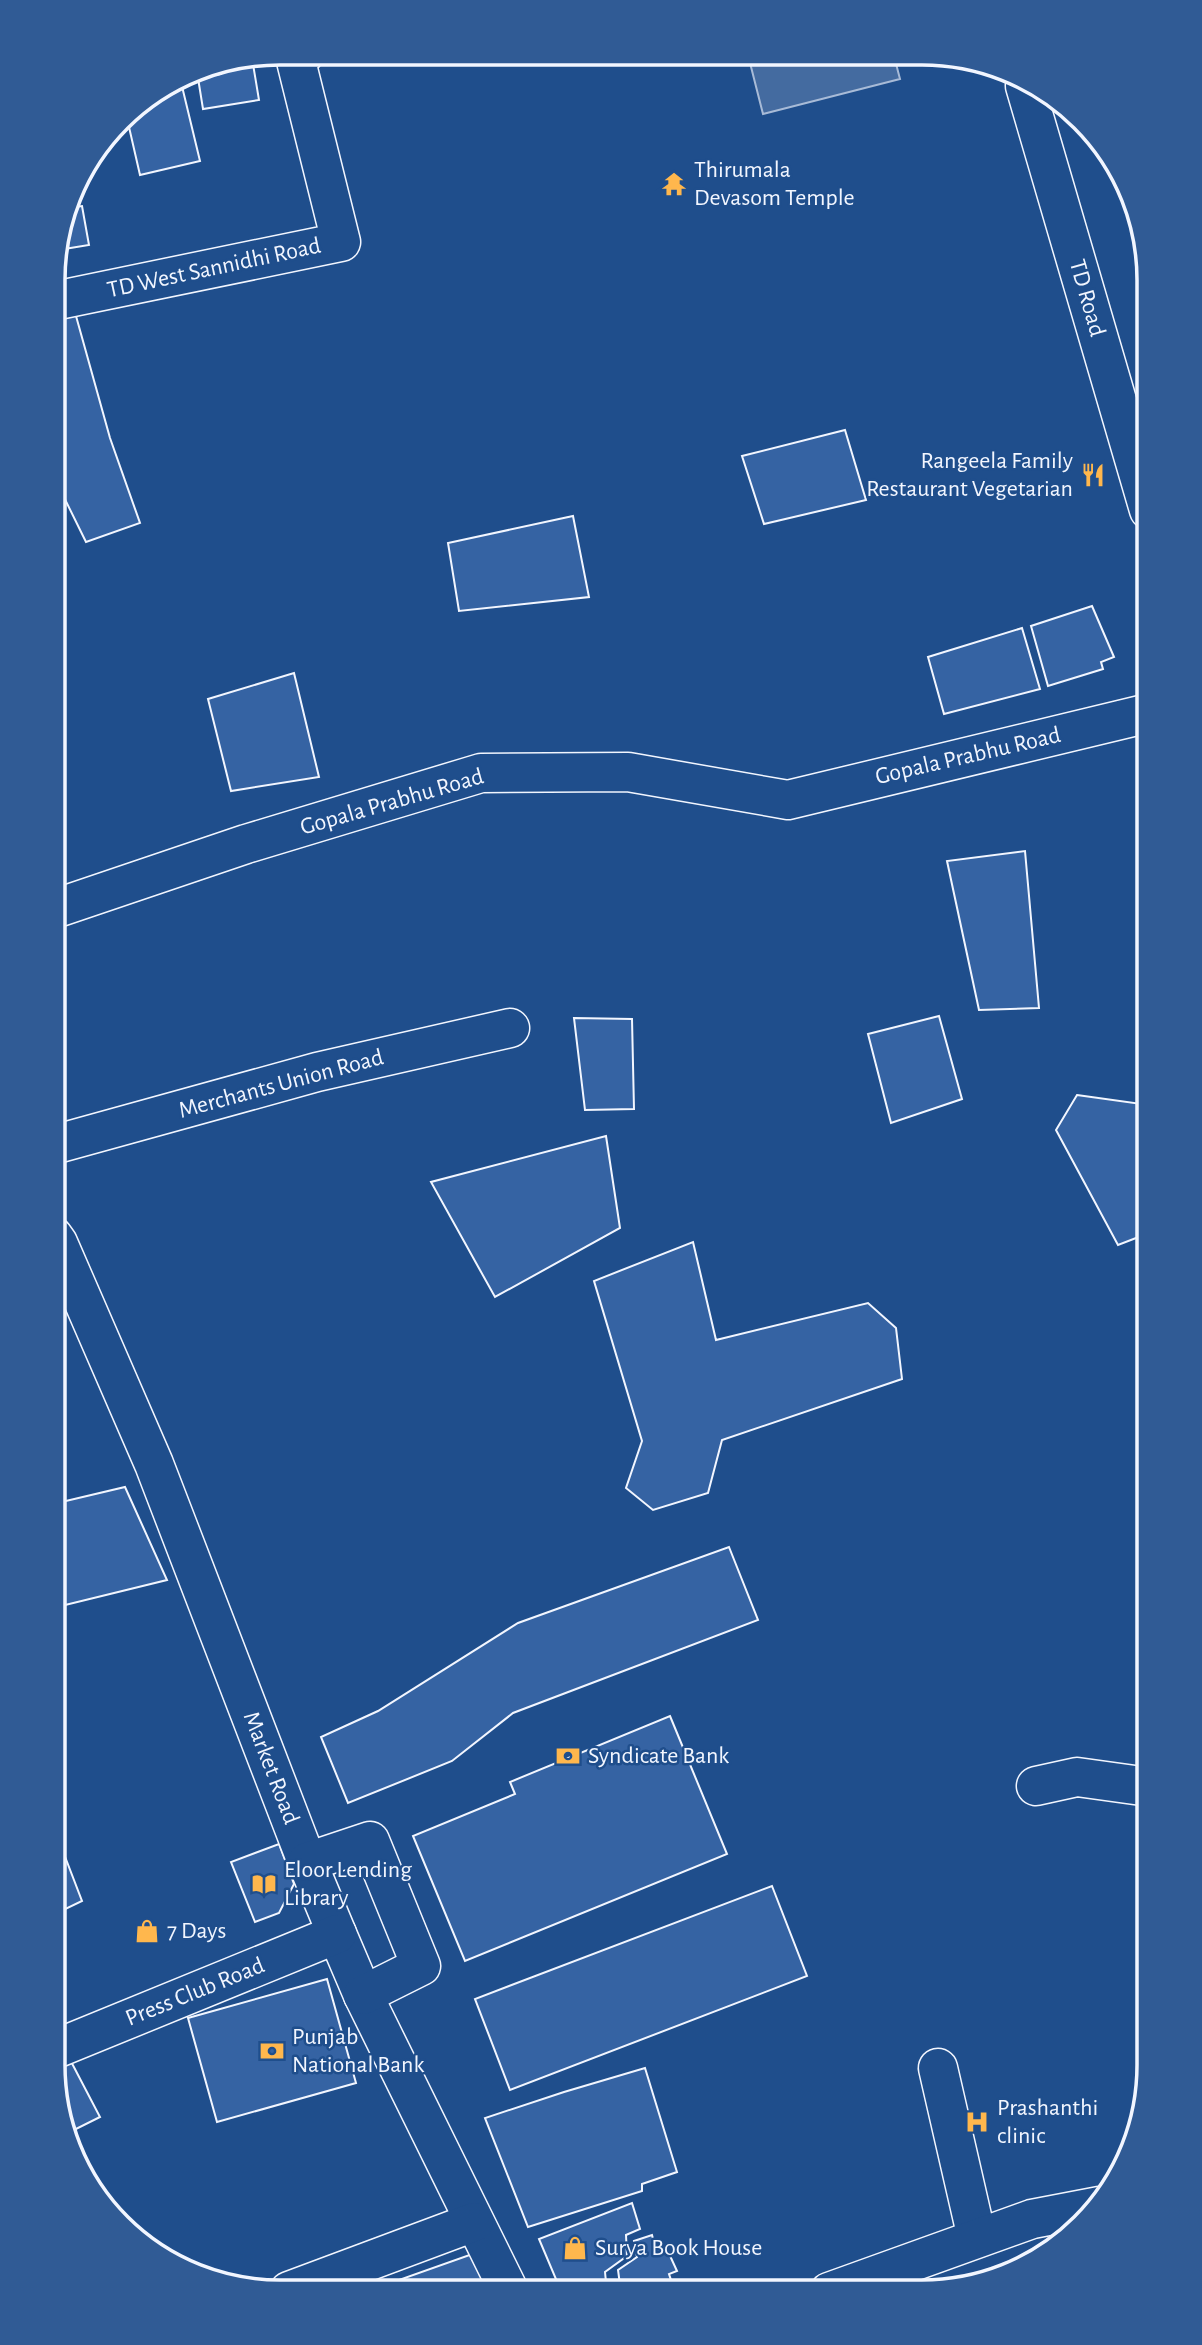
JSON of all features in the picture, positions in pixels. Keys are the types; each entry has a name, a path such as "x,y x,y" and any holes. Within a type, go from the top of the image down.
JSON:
{"street":[{"name":"TD West Sannidhi Road","path":"65,299 341,242 297,65"},
{"name":"TD Road","path":"1031,95 1137,448"},
{"name":"Gopala Prabhu Road","path":"65,905 246,844 481,773 628,772 788,800 1137,716"},
{"name":"Merchants Union Road","path":"65,1142 317,1072 510,1028"},
{"name":"Market Road","path":"65,1259 154,1464 307,1862 363,1995 503,2280"},
{"path":"1036,1786 1077,1777 1137,1785"},
{"path":"307,1862 370,1841 421,1966 363,1995"},
{"name":"Press Club Road","path":"65,2045 337,1934"},
{"path":"938,2068 977,2238"},
{"path":"862,2280 1032,2219 1081,2210"},
{"path":"318,2280 474,2222"}],"water":[{"path":"751,65 896,65 900,79 763,114"}],"building":[{"path":"253,67 259,100 203,109 198,80"},
{"path":"182,88 200,161 140,175 129,127 160,101"},
{"path":"82,206 89,245 67,248 72,224 77,207"},
{"path":"71,298 110,438 140,523 86,542 65,499 65,301"},
{"path":"845,430 866,500 764,524 742,456"},
{"path":"573,516 589,597 459,611 448,543"},
{"path":"1092,606 1114,657 1101,662 1103,669 1048,686 1031,626"},
{"path":"1022,628 1040,689 944,714 928,657"},
{"path":"294,673 319,777 231,791 208,699"},
{"path":"1025,851 1039,1008 979,1010 947,861"},
{"path":"939,1016 962,1099 891,1123 868,1034"},
{"path":"574,1018 632,1019 634,1109 585,1110"},
{"path":"1077,1095 1137,1103 1137,1238 1118,1245 1056,1130"},
{"path":"606,1136 620,1228 495,1297 431,1182"},
{"path":"693,1242 716,1340 868,1303 896,1328 902,1379 722,1440 708,1493 653,1510 626,1488 642,1441 594,1281"},
{"path":"125,1487 167,1580 65,1605 65,1501"},
{"path":"729,1547 758,1620 513,1713 452,1761 348,1803 321,1737 378,1711 518,1623"},
{"path":"670,1716 727,1854 465,1961 413,1836 515,1794 510,1782"},
{"path":"279,1844 294,1884 279,1913 255,1922 231,1862"},
{"path":"65,1857 82,1901 65,1909"},
{"path":"772,1886 807,1976 510,2090 475,1999"},
{"name":"Punjab National Bank","path":"327,1979 356,2083 217,2122 188,2018"},
{"path":"65,2050 100,2117 75,2130 65,2080"},
{"path":"645,2068 677,2172 642,2184 642,2191 528,2227 485,2118"},
{"path":"632,2203 640,2229 626,2235 627,2256 605,2272 606,2280 556,2280 539,2239"},
{"path":"652,2235 656,2250 666,2247 677,2271 669,2274 671,2280 619,2280 618,2270 637,2257 634,2241"},
{"path":"478,2252 489,2280 399,2280"}],"place":[{"name":"Thirumala Devasom Temple","path":"674,184"},
{"name":"Rangeela Family Restaurant Vegetarian","path":"1093,475"},
{"name":"Syndicate Bank","path":"568,1756"},
{"name":"Eloor Lending Library","path":"264,1884"},
{"name":"7 Days","path":"147,1931"},
{"name":"Punjab National Bank","path":"272,2051"},
{"name":"Prashanthi clinic","path":"977,2122"},
{"name":"Surya Book House","path":"575,2248"}]}
